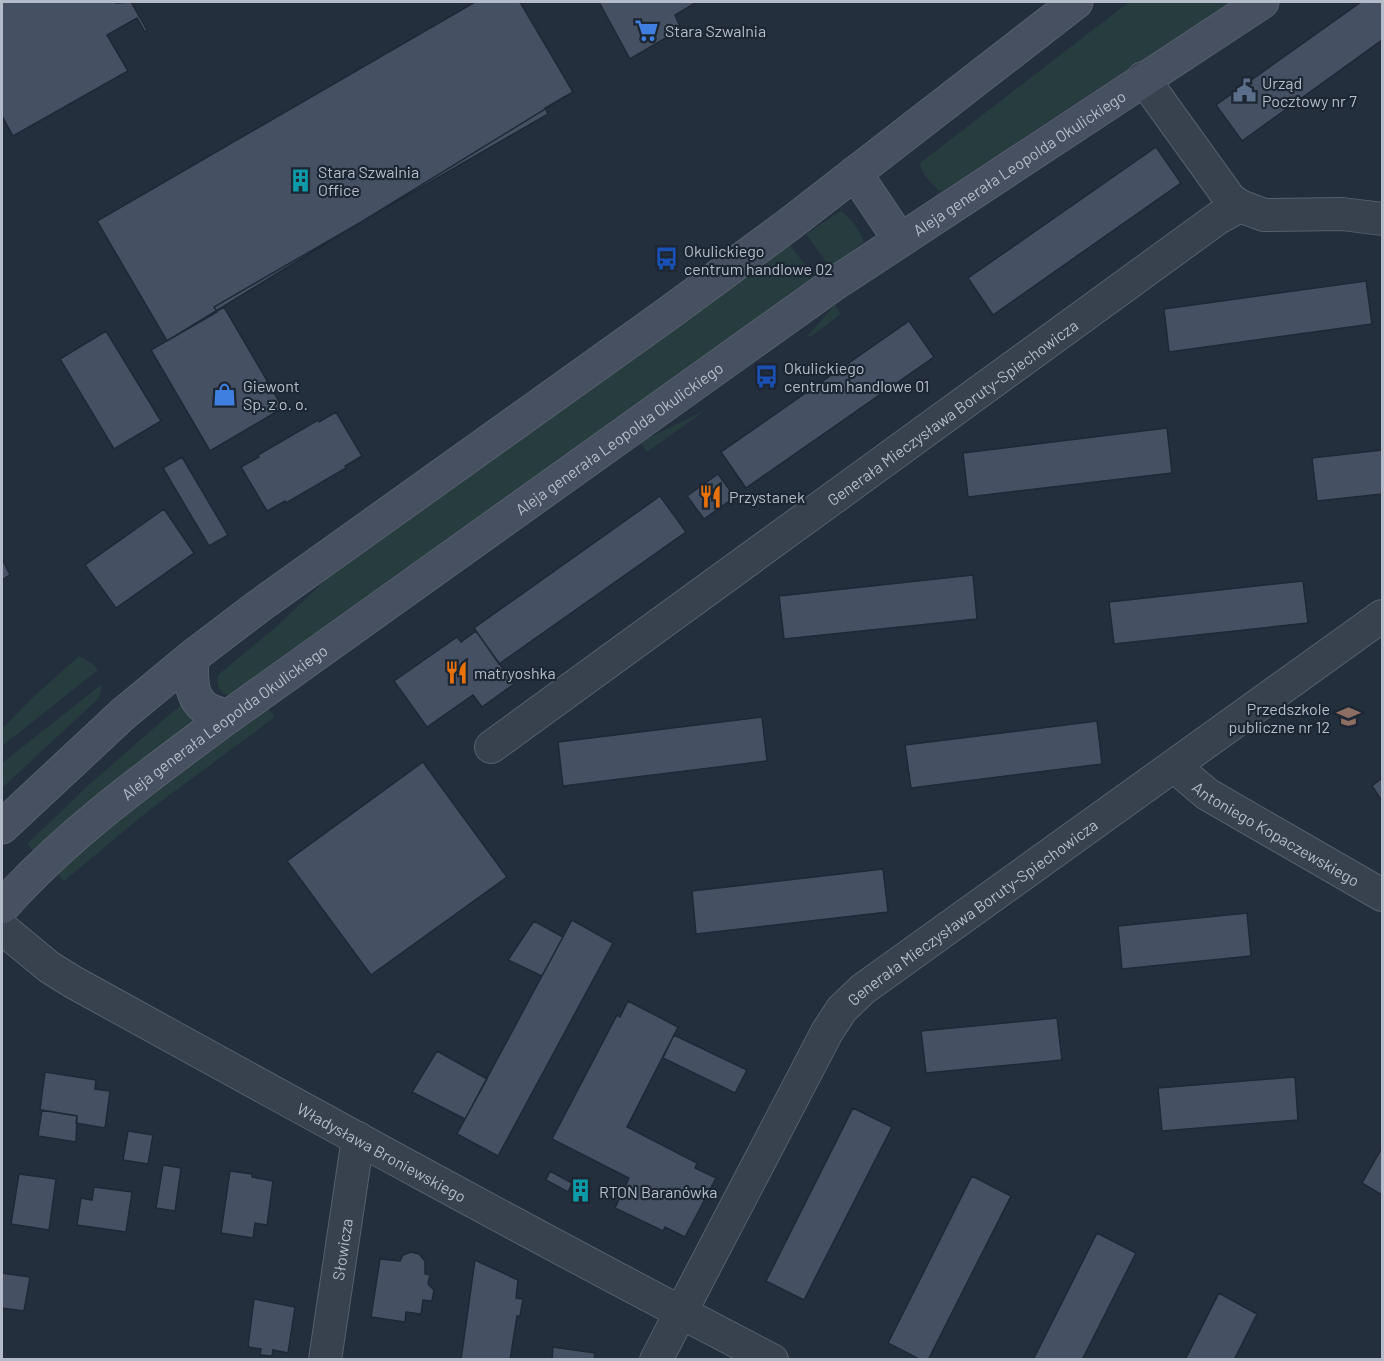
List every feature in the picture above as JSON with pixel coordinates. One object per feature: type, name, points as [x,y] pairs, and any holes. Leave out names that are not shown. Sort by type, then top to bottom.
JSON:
[{"type":"main road","points":[[2,827],[123,714],[192,657],[259,606],[666,315],[855,173],[1076,2]]},
{"type":"main road","name":"Aleja generała Leopolda Okulickiego","points":[[2,908],[32,874],[79,832],[229,716],[794,313],[1143,78],[1262,2]]},
{"type":"main road","points":[[855,173],[900,240]]},
{"type":"main road","points":[[192,657],[191,678],[194,693],[200,704],[214,714],[229,716]]},
{"type":"street","points":[[1143,78],[1230,199],[1240,206],[1264,215],[1342,214],[1383,219]]},
{"type":"street","name":"Generała Mieczysława Boruty-Spiechowicza","points":[[491,747],[1218,218],[1240,206]]},
{"type":"street","name":"Generała Mieczysława Boruty-Spiechowicza","points":[[656,1359],[827,1032],[842,1009],[863,989],[1383,616]]},
{"type":"street","name":"Antoniego Kopaczewskiego","points":[[1174,766],[1207,794],[1383,895]]},
{"type":"street","name":"Władysława Broniewskiego","points":[[2,928],[49,967],[73,982],[681,1313],[772,1359]]},
{"type":"street","name":"Słowicza","points":[[325,1359],[358,1138]]},
{"type":"green space","points":[[1129,2],[1230,2],[941,192],[931,183],[920,163]]},
{"type":"green space","points":[[841,211],[855,225],[864,242],[830,267],[806,234]]},
{"type":"green space","points":[[790,245],[815,278],[232,695],[224,694],[220,690],[218,675],[277,626],[333,573]]},
{"type":"green space","points":[[835,305],[841,314],[810,337],[808,335]]},
{"type":"green space","points":[[704,411],[647,452],[640,442]]},
{"type":"green space","points":[[79,656],[93,664],[98,670],[2,746],[2,729],[31,699]]},
{"type":"green space","points":[[102,684],[99,698],[2,788],[2,763]]},
{"type":"green space","points":[[184,702],[197,720],[34,851],[27,844],[93,781]]},
{"type":"green space","points":[[267,707],[275,717],[148,811],[64,881],[57,873],[132,807]]},
{"type":"building","points":[[2,2],[131,2],[147,30],[145,32],[137,18],[107,35],[128,71],[13,136],[2,116]]},
{"type":"building","name":"Stara Szwalnia Office","points":[[475,2],[520,2],[573,92],[545,108],[548,114],[214,307],[217,312],[167,341],[97,221]]},
{"type":"building","name":"Stara Szwalnia Office","points":[[475,2],[520,2],[573,92],[167,341],[97,221]]},
{"type":"building","name":"Stara Szwalnia","points":[[599,2],[697,2],[675,15],[681,29],[630,59]]},
{"type":"building","points":[[1361,2],[1382,2],[1382,40],[1242,141],[1216,105]]},
{"type":"building","points":[[1156,147],[1181,183],[993,315],[968,278]]},
{"type":"building","points":[[1366,281],[1372,324],[1169,352],[1164,309]]},
{"type":"building","name":"Giewont Sp. z o. o.","points":[[224,307],[283,408],[210,451],[151,350]]},
{"type":"building","points":[[909,321],[934,357],[746,488],[721,452]]},
{"type":"building","points":[[106,331],[161,421],[114,449],[60,359]]},
{"type":"building","points":[[336,412],[362,456],[286,503],[285,501],[267,511],[241,467],[318,420],[319,422]]},
{"type":"building","points":[[1167,428],[1172,473],[968,497],[963,453]]},
{"type":"building","points":[[1382,450],[1382,494],[1317,501],[1312,458]]},
{"type":"building","points":[[182,457],[228,535],[209,546],[163,468]]},
{"type":"building","name":"Przystanek","points":[[718,474],[735,497],[704,519],[687,496]]},
{"type":"building","points":[[660,496],[686,532],[499,664],[474,628]]},
{"type":"building","points":[[164,509],[194,553],[116,608],[85,565]]},
{"type":"building","points":[[2,559],[10,575],[2,580]]},
{"type":"building","points":[[973,575],[977,619],[784,639],[779,596]]},
{"type":"building","points":[[1303,581],[1308,623],[1114,644],[1109,602]]},
{"type":"building","name":"matryoshka","points":[[476,631],[514,684],[482,707],[473,695],[427,727],[394,681],[457,637],[461,642]]},
{"type":"building","points":[[762,717],[767,761],[563,786],[558,742]]},
{"type":"building","points":[[1097,721],[1102,764],[911,788],[905,745]]},
{"type":"building","points":[[423,762],[507,877],[371,975],[287,861]]},
{"type":"building","points":[[1382,778],[1382,801],[1372,786]]},
{"type":"building","points":[[883,869],[888,912],[696,934],[692,891]]},
{"type":"building","points":[[1247,913],[1251,956],[1122,969],[1118,926]]},
{"type":"building","points":[[572,920],[613,943],[498,1156],[457,1134]]},
{"type":"building","points":[[534,921],[563,937],[542,976],[508,960]]},
{"type":"building","points":[[628,1001],[678,1027],[627,1127],[697,1163],[695,1168],[716,1178],[685,1237],[665,1227],[663,1231],[615,1208],[629,1178],[552,1139],[617,1015],[620,1017]]},
{"type":"building","points":[[1057,1018],[1062,1060],[926,1073],[921,1031]]},
{"type":"building","points":[[674,1035],[747,1070],[735,1093],[663,1058]]},
{"type":"building","points":[[437,1051],[487,1079],[465,1119],[412,1092]]},
{"type":"building","points":[[45,1072],[96,1080],[95,1089],[110,1091],[105,1128],[76,1123],[77,1116],[40,1110]]},
{"type":"building","points":[[1295,1077],[1298,1120],[1162,1131],[1158,1088]]},
{"type":"building","points":[[853,1108],[892,1127],[804,1300],[766,1281]]},
{"type":"building","points":[[42,1110],[77,1116],[76,1142],[38,1136]]},
{"type":"building","points":[[128,1131],[153,1135],[148,1164],[123,1160]]},
{"type":"building","points":[[1382,1148],[1382,1195],[1362,1183]]},
{"type":"building","points":[[163,1165],[181,1168],[175,1211],[156,1208]]},
{"type":"building","points":[[230,1171],[252,1174],[252,1177],[273,1181],[267,1225],[255,1223],[253,1238],[221,1233]]},
{"type":"building","points":[[550,1171],[572,1183],[568,1192],[546,1180]]},
{"type":"building","points":[[19,1174],[56,1179],[49,1230],[11,1224]]},
{"type":"building","points":[[972,1176],[1011,1196],[928,1360],[921,1360],[888,1343]]},
{"type":"building","name":"RTON Baranówka","points":[[576,1181],[591,1189],[586,1200],[570,1192]]},
{"type":"building","points":[[94,1187],[132,1192],[126,1232],[77,1225],[81,1198],[92,1200]]},
{"type":"building","points":[[1097,1233],[1136,1253],[1082,1360],[1033,1360]]},
{"type":"building","points":[[411,1252],[419,1254],[425,1261],[425,1274],[430,1275],[428,1284],[434,1290],[432,1301],[423,1300],[421,1314],[406,1312],[405,1322],[371,1317],[380,1259],[400,1261],[403,1255]]},
{"type":"building","points":[[475,1260],[518,1280],[516,1298],[523,1299],[520,1316],[517,1316],[510,1360],[461,1360]]},
{"type":"building","points":[[2,1273],[30,1277],[24,1311],[2,1308]]},
{"type":"building","points":[[1219,1293],[1257,1314],[1234,1360],[1185,1360]]},
{"type":"building","points":[[254,1299],[295,1307],[288,1353],[273,1350],[272,1356],[260,1355],[261,1349],[248,1347]]},
{"type":"building","points":[[553,1347],[595,1353],[594,1360],[552,1360]]},
{"type":"place","name":"Stara Szwalnia","points":[[647,30]]},
{"type":"place","name":"Urząd Pocztowy nr 7","points":[[1244,91]]},
{"type":"place","name":"Stara Szwalnia Office","points":[[300,180]]},
{"type":"place","name":"Okulickiego centrum handlowe 02","points":[[666,259]]},
{"type":"place","name":"Okulickiego centrum handlowe 01","points":[[766,376]]},
{"type":"place","name":"Giewont Sp. z o. o.","points":[[225,394]]},
{"type":"place","name":"Przystanek","points":[[711,496]]},
{"type":"place","name":"matryoshka","points":[[456,672]]},
{"type":"place","name":"Przedszkole publiczne nr 12","points":[[1348,717]]},
{"type":"place","name":"RTON Baranówka","points":[[581,1191]]}]
